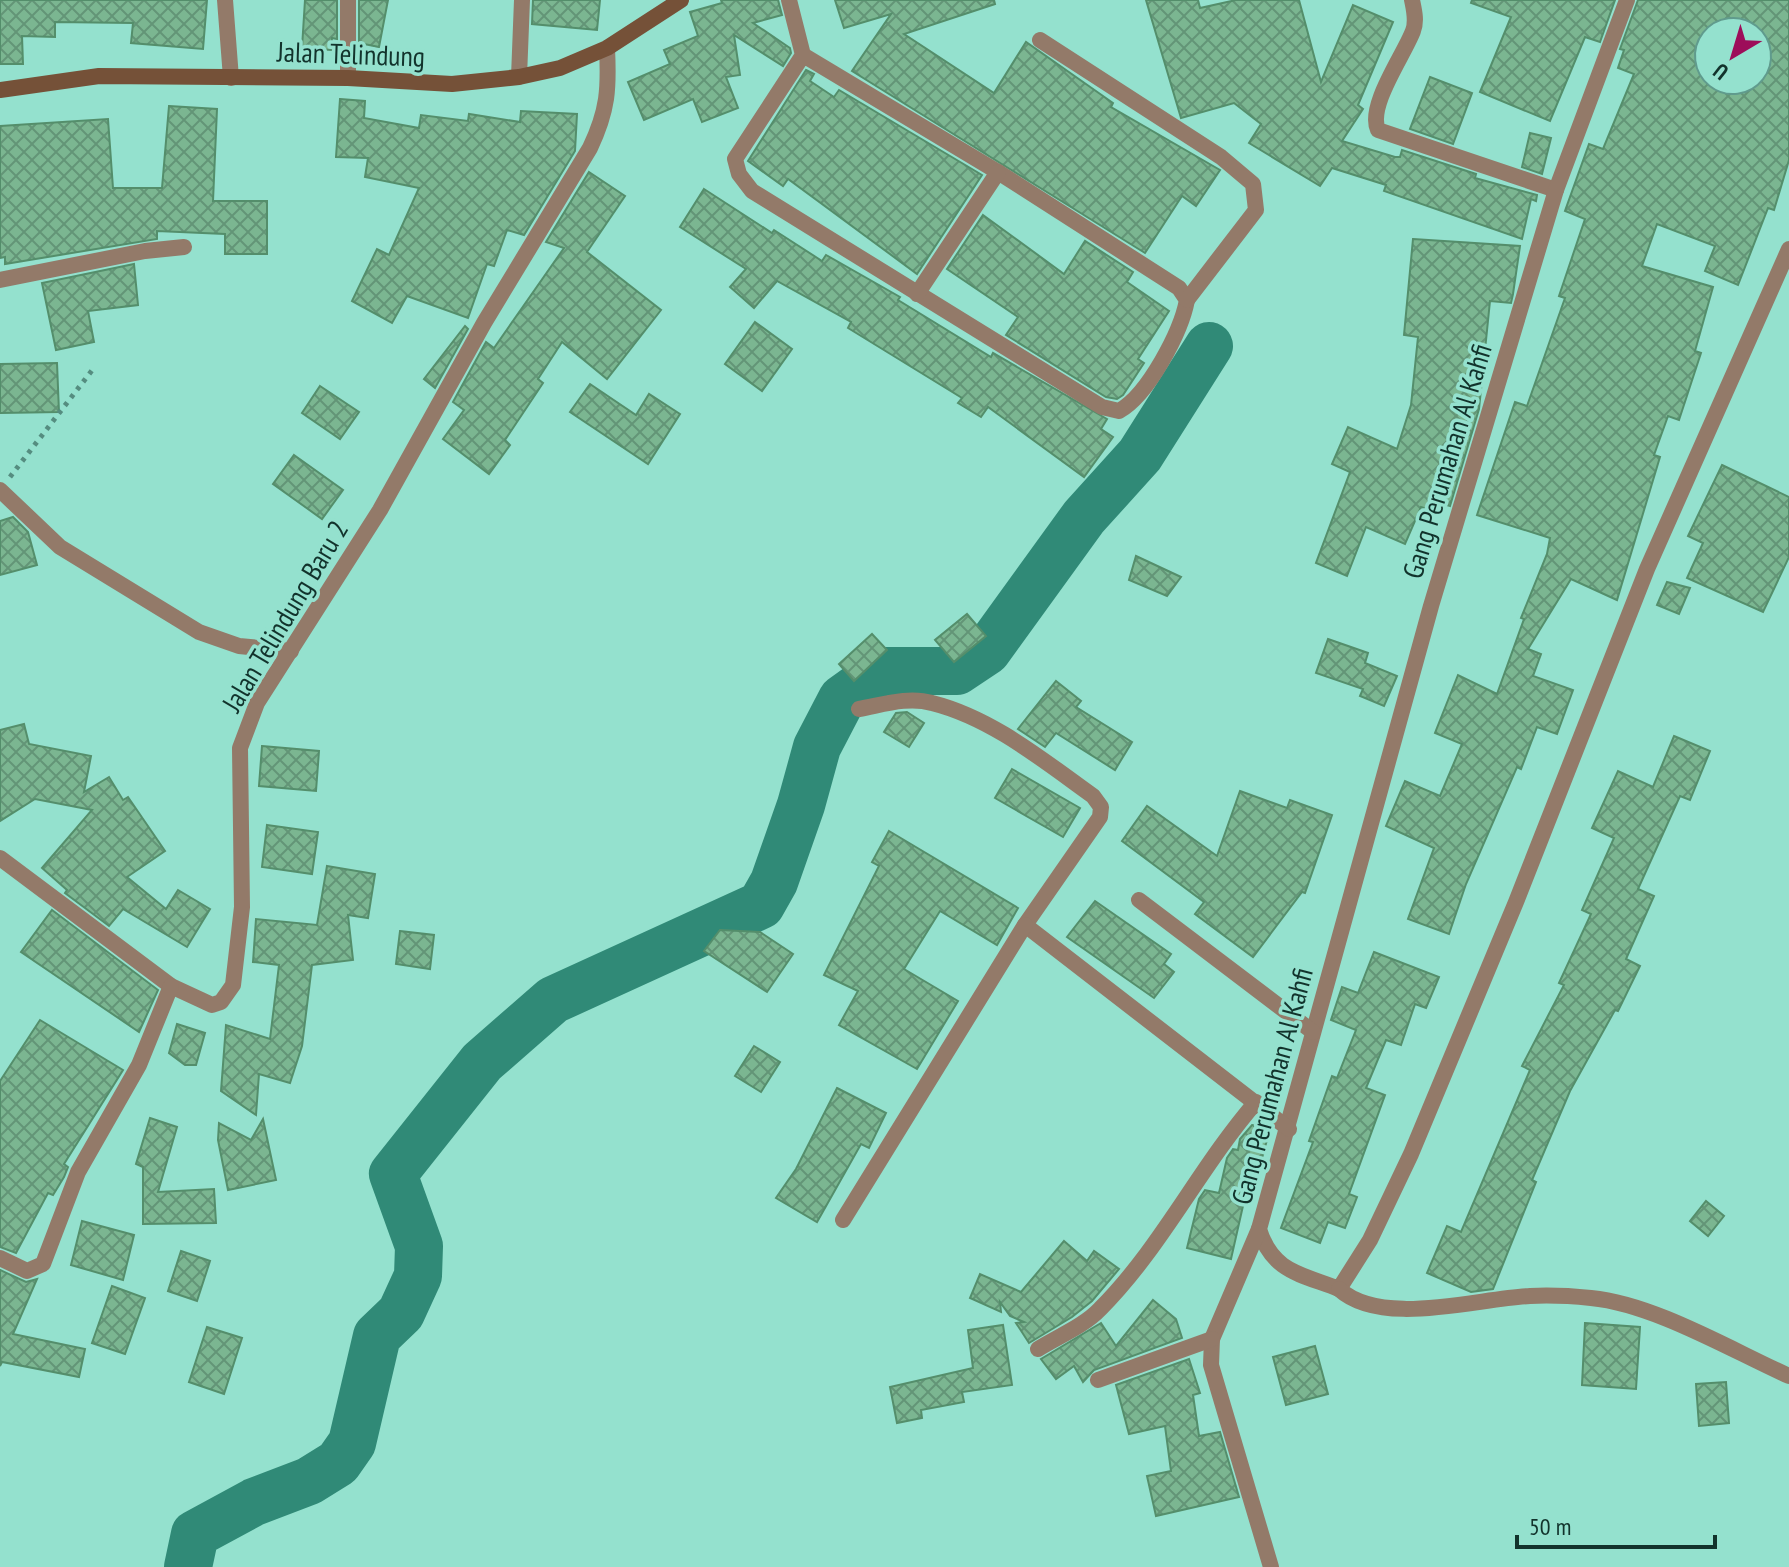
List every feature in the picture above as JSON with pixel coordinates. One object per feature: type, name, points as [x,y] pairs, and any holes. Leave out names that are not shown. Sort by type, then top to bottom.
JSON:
[{"type":"main road","name":"Jalan Telindung","points":[[0,90],[99,76],[348,78],[452,84],[519,77],[560,68],[607,48],[681,0]]},
{"type":"street","points":[[225,0],[231,78]]},
{"type":"street","points":[[348,0],[348,78]]},
{"type":"street","points":[[519,77],[522,0]]},
{"type":"street","points":[[789,0],[803,55],[998,172],[1179,288],[1187,300]]},
{"type":"street","points":[[1412,0],[1414,30],[1392,69],[1377,114],[1378,130],[1556,190]]},
{"type":"street","name":"Gang Perumahan Al Kahfi","points":[[1627,0],[1556,190],[1431,606],[1259,1229],[1266,1252],[1287,1269],[1339,1289],[1347,1296],[1391,1308],[1448,1308],[1528,1296],[1594,1298],[1666,1319],[1789,1376]]},
{"type":"street","points":[[803,55],[735,159],[739,174],[752,191],[1102,407],[1119,411],[1134,403],[1183,323],[1187,300],[1256,210],[1257,196],[1253,184],[1221,157],[1040,40]]},
{"type":"street","name":"Jalan Telindung Baru 2","points":[[0,859],[171,986],[212,1005],[221,1002],[233,985],[242,907],[240,748],[257,703],[380,510],[484,323],[590,148],[605,117],[609,94],[607,48]]},
{"type":"street","points":[[917,294],[998,172]]},
{"type":"street","points":[[0,280],[145,251],[184,247]]},
{"type":"street","points":[[1339,1289],[1370,1240],[1411,1154],[1516,902],[1647,569],[1789,249]]},
{"type":"street","points":[[0,490],[60,547],[199,632],[239,646],[291,651]]},
{"type":"street","points":[[843,1220],[1025,925],[1100,817],[1101,807],[1093,796],[993,729],[932,703],[905,700],[859,709]]},
{"type":"street","points":[[1139,900],[1313,1032]]},
{"type":"street","points":[[1025,925],[1289,1129]]},
{"type":"street","points":[[0,1258],[27,1271],[43,1264],[78,1172],[139,1065],[171,986]]},
{"type":"street","points":[[1038,1349],[1098,1312],[1157,1240],[1223,1140],[1256,1102]]},
{"type":"street","points":[[1259,1229],[1212,1339],[1211,1365],[1271,1567]]},
{"type":"street","points":[[1098,1380],[1212,1339]]},
{"type":"path","points":[[0,490],[93,369]]},
{"type":"building","points":[[0,0],[207,0],[203,49],[131,43],[133,23],[55,22],[55,37],[22,36],[23,64],[0,64]]},
{"type":"building","points":[[305,0],[337,0],[337,39],[332,38],[331,50],[302,48]]},
{"type":"building","points":[[359,0],[388,0],[379,47],[359,43]]},
{"type":"building","points":[[533,0],[600,0],[597,30],[532,24]]},
{"type":"building","points":[[721,0],[778,0],[782,15],[753,23],[790,48],[791,53],[783,66],[734,35],[740,75],[726,77],[738,108],[702,122],[693,99],[644,120],[628,82],[670,64],[664,50],[698,36],[690,12],[722,3]]},
{"type":"building","points":[[835,0],[994,0],[995,4],[904,34],[994,93],[1026,42],[1113,103],[1111,107],[1220,170],[1196,206],[1182,196],[1145,253],[852,71],[891,14],[844,28]]},
{"type":"building","points":[[1146,0],[1198,0],[1200,8],[1236,0],[1299,0],[1321,82],[1353,5],[1393,22],[1358,105],[1363,109],[1342,141],[1395,157],[1400,157],[1402,150],[1476,174],[1475,178],[1537,195],[1536,201],[1531,199],[1522,239],[1384,191],[1386,185],[1332,168],[1320,186],[1249,143],[1261,124],[1234,103],[1181,118]]},
{"type":"building","points":[[1472,0],[1615,0],[1600,42],[1585,37],[1550,121],[1480,92],[1511,17],[1471,3]]},
{"type":"building","points":[[1638,0],[1789,0],[1789,160],[1774,210],[1768,208],[1738,285],[1705,271],[1715,246],[1657,224],[1642,266],[1713,287],[1695,351],[1701,353],[1679,420],[1668,416],[1654,455],[1660,457],[1617,600],[1571,579],[1528,649],[1541,654],[1533,676],[1573,690],[1557,734],[1537,727],[1521,769],[1517,767],[1466,884],[1449,934],[1408,919],[1434,848],[1386,826],[1405,781],[1440,796],[1462,744],[1435,733],[1458,675],[1497,694],[1524,619],[1521,618],[1547,554],[1550,538],[1477,515],[1515,402],[1527,406],[1565,298],[1559,296],[1585,219],[1565,211],[1589,144],[1603,149],[1634,74],[1618,68],[1624,50],[1620,49]]},
{"type":"building","points":[[806,70],[814,74],[810,81],[834,97],[839,90],[982,175],[917,274],[788,179],[783,186],[748,161]]},
{"type":"building","points":[[1430,77],[1472,93],[1453,144],[1410,129]]},
{"type":"building","points":[[340,99],[365,101],[364,118],[419,128],[421,115],[468,121],[469,114],[520,122],[521,111],[577,114],[575,151],[524,235],[507,230],[494,266],[487,264],[468,318],[407,296],[392,323],[352,301],[377,249],[389,255],[419,188],[365,177],[368,158],[336,157]]},
{"type":"building","points":[[169,106],[217,109],[213,201],[267,201],[267,254],[225,254],[225,234],[157,231],[157,239],[5,264],[5,257],[0,258],[0,126],[108,119],[113,188],[162,188]]},
{"type":"building","points":[[1530,133],[1551,138],[1542,174],[1522,167]]},
{"type":"building","points":[[589,172],[625,196],[587,252],[661,310],[607,379],[562,342],[538,379],[543,383],[505,440],[510,445],[489,474],[443,439],[464,410],[453,402],[486,342],[494,348],[564,248],[546,242]]},
{"type":"building","points":[[704,189],[772,233],[774,230],[822,261],[826,255],[900,297],[898,300],[991,357],[993,353],[1107,419],[1101,429],[1113,437],[1084,477],[988,407],[981,417],[958,403],[962,398],[848,328],[851,322],[777,281],[754,308],[730,287],[746,269],[680,227]]},
{"type":"building","points":[[983,215],[1064,274],[1085,241],[1133,272],[1127,282],[1169,311],[1138,359],[1144,363],[1123,395],[1117,399],[1106,397],[1006,335],[1018,317],[947,269]]},
{"type":"building","points":[[1413,239],[1520,246],[1513,294],[1511,303],[1490,301],[1479,409],[1450,506],[1440,503],[1436,512],[1421,507],[1405,544],[1366,527],[1347,576],[1316,563],[1350,472],[1332,464],[1348,427],[1397,449],[1411,405],[1418,337],[1404,335]]},
{"type":"building","points":[[134,264],[138,305],[88,311],[94,342],[56,350],[42,283]]},
{"type":"building","points":[[755,322],[792,349],[762,391],[725,364]]},
{"type":"building","points":[[465,326],[468,329],[435,388],[424,379]]},
{"type":"building","points":[[57,363],[59,412],[0,413],[0,364]]},
{"type":"building","points":[[590,384],[636,415],[649,394],[680,414],[648,464],[570,412]]},
{"type":"building","points":[[320,386],[359,412],[340,439],[302,413]]},
{"type":"building","points":[[294,455],[343,490],[322,519],[273,484]]},
{"type":"building","points":[[1722,465],[1789,497],[1789,557],[1763,612],[1687,578],[1703,543],[1688,536]]},
{"type":"building","points":[[13,517],[28,532],[37,565],[0,575],[0,521]]},
{"type":"building","points":[[1136,556],[1181,577],[1167,596],[1129,580]]},
{"type":"building","points":[[1667,582],[1690,588],[1679,614],[1657,605]]},
{"type":"building","points":[[967,614],[986,636],[954,662],[935,640]]},
{"type":"building","points":[[872,634],[887,650],[854,681],[839,664]]},
{"type":"building","points":[[1328,639],[1368,653],[1365,663],[1397,676],[1384,706],[1360,696],[1363,689],[1316,673]]},
{"type":"building","points":[[1056,681],[1081,701],[1076,707],[1132,742],[1115,770],[1056,733],[1045,747],[1018,729]]},
{"type":"building","points":[[907,712],[924,723],[909,747],[884,732],[896,713]]},
{"type":"building","points":[[24,724],[29,744],[91,756],[84,792],[109,777],[123,800],[128,797],[165,851],[127,877],[166,909],[178,890],[210,909],[187,947],[123,909],[109,926],[65,893],[67,890],[42,868],[92,810],[35,799],[0,821],[0,730]]},
{"type":"building","points":[[1674,736],[1710,751],[1690,800],[1680,796],[1638,889],[1654,896],[1626,959],[1640,966],[1618,1011],[1615,1010],[1570,1091],[1532,1180],[1536,1182],[1493,1289],[1471,1292],[1427,1273],[1447,1226],[1461,1232],[1530,1070],[1522,1066],[1564,985],[1559,983],[1591,914],[1582,910],[1614,838],[1592,828],[1618,771],[1653,787]]},
{"type":"building","points":[[262,746],[319,751],[316,791],[259,786]]},
{"type":"building","points":[[1012,769],[1080,808],[1063,837],[995,798]]},
{"type":"building","points":[[1240,791],[1287,808],[1290,800],[1332,815],[1305,893],[1302,892],[1253,957],[1195,914],[1204,902],[1122,841],[1147,806],[1217,856]]},
{"type":"building","points":[[267,825],[318,832],[312,874],[262,867]]},
{"type":"building","points":[[889,831],[1018,908],[997,945],[940,911],[904,969],[958,1001],[917,1069],[839,1025],[858,991],[824,975],[879,866],[872,862]]},
{"type":"building","points":[[327,866],[375,874],[368,918],[348,915],[353,960],[312,965],[302,1046],[290,1083],[259,1074],[256,1115],[221,1091],[226,1025],[270,1039],[279,965],[253,962],[256,919],[317,925]]},
{"type":"building","points":[[1095,901],[1171,954],[1164,964],[1174,972],[1154,998],[1067,937]]},
{"type":"building","points":[[52,910],[158,990],[139,1032],[21,952]]},
{"type":"building","points":[[720,930],[760,932],[793,954],[767,992],[704,951]]},
{"type":"building","points":[[400,931],[434,935],[430,969],[396,964]]},
{"type":"building","points":[[1374,952],[1439,977],[1426,1008],[1415,1004],[1401,1045],[1386,1040],[1366,1088],[1385,1095],[1349,1194],[1357,1197],[1345,1228],[1328,1222],[1320,1243],[1281,1228],[1313,1142],[1309,1141],[1332,1076],[1337,1078],[1356,1030],[1331,1020],[1342,987],[1358,993]]},
{"type":"building","points":[[40,1020],[123,1070],[64,1164],[68,1167],[64,1177],[53,1195],[48,1193],[16,1253],[0,1247],[0,1081]]},
{"type":"building","points":[[177,1024],[205,1033],[196,1065],[185,1065],[169,1053]]},
{"type":"building","points":[[754,1046],[780,1062],[761,1092],[735,1076]]},
{"type":"building","points":[[837,1088],[886,1113],[869,1148],[861,1144],[817,1222],[776,1198],[796,1169]]},
{"type":"building","points":[[150,1118],[177,1127],[158,1192],[214,1189],[216,1223],[143,1224],[143,1167],[136,1164]]},
{"type":"building","points":[[263,1119],[276,1180],[228,1190],[218,1140],[219,1123],[251,1140]]},
{"type":"building","points":[[1252,1125],[1270,1129],[1251,1198],[1245,1197],[1231,1259],[1187,1248],[1199,1199],[1205,1190],[1219,1193],[1227,1158],[1233,1149],[1238,1150],[1240,1139]]},
{"type":"building","points":[[1706,1201],[1724,1216],[1708,1236],[1690,1221]]},
{"type":"building","points":[[82,1221],[134,1235],[123,1280],[71,1265]]},
{"type":"building","points":[[1064,1241],[1087,1261],[1094,1251],[1119,1269],[1092,1301],[1072,1317],[1029,1343],[1016,1323],[1024,1322],[1010,1316],[1000,1302],[1001,1312],[970,1298],[980,1274],[1021,1292]]},
{"type":"building","points":[[181,1251],[210,1261],[197,1301],[168,1291]]},
{"type":"building","points":[[0,1270],[26,1282],[37,1279],[13,1334],[85,1349],[79,1377],[2,1362],[0,1366]]},
{"type":"building","points":[[112,1286],[145,1298],[125,1354],[92,1343]]},
{"type":"building","points":[[1153,1300],[1176,1319],[1182,1338],[1094,1370],[1083,1382],[1074,1366],[1056,1379],[1041,1359],[1101,1323],[1116,1346]]},
{"type":"building","points":[[1585,1323],[1640,1327],[1636,1389],[1582,1385]]},
{"type":"building","points":[[1003,1325],[1012,1385],[962,1392],[964,1402],[921,1410],[922,1418],[897,1423],[890,1387],[973,1368],[968,1330]]},
{"type":"building","points":[[207,1327],[242,1338],[224,1394],[189,1382]]},
{"type":"building","points":[[1315,1346],[1328,1394],[1286,1405],[1273,1357]]},
{"type":"building","points":[[1189,1359],[1200,1393],[1193,1395],[1199,1436],[1220,1432],[1239,1497],[1156,1516],[1147,1476],[1171,1471],[1165,1426],[1129,1434],[1116,1385]]},
{"type":"building","points":[[1726,1382],[1729,1423],[1699,1426],[1696,1384]]},
{"type":"waterway","points":[[188,1567],[195,1534],[254,1502],[309,1481],[338,1463],[352,1443],[377,1336],[401,1313],[418,1276],[419,1246],[393,1174],[482,1062],[553,1000],[761,905],[774,882],[817,747],[842,699],[881,671],[957,671],[987,651],[1084,517],[1140,455],[1209,346]]}]
